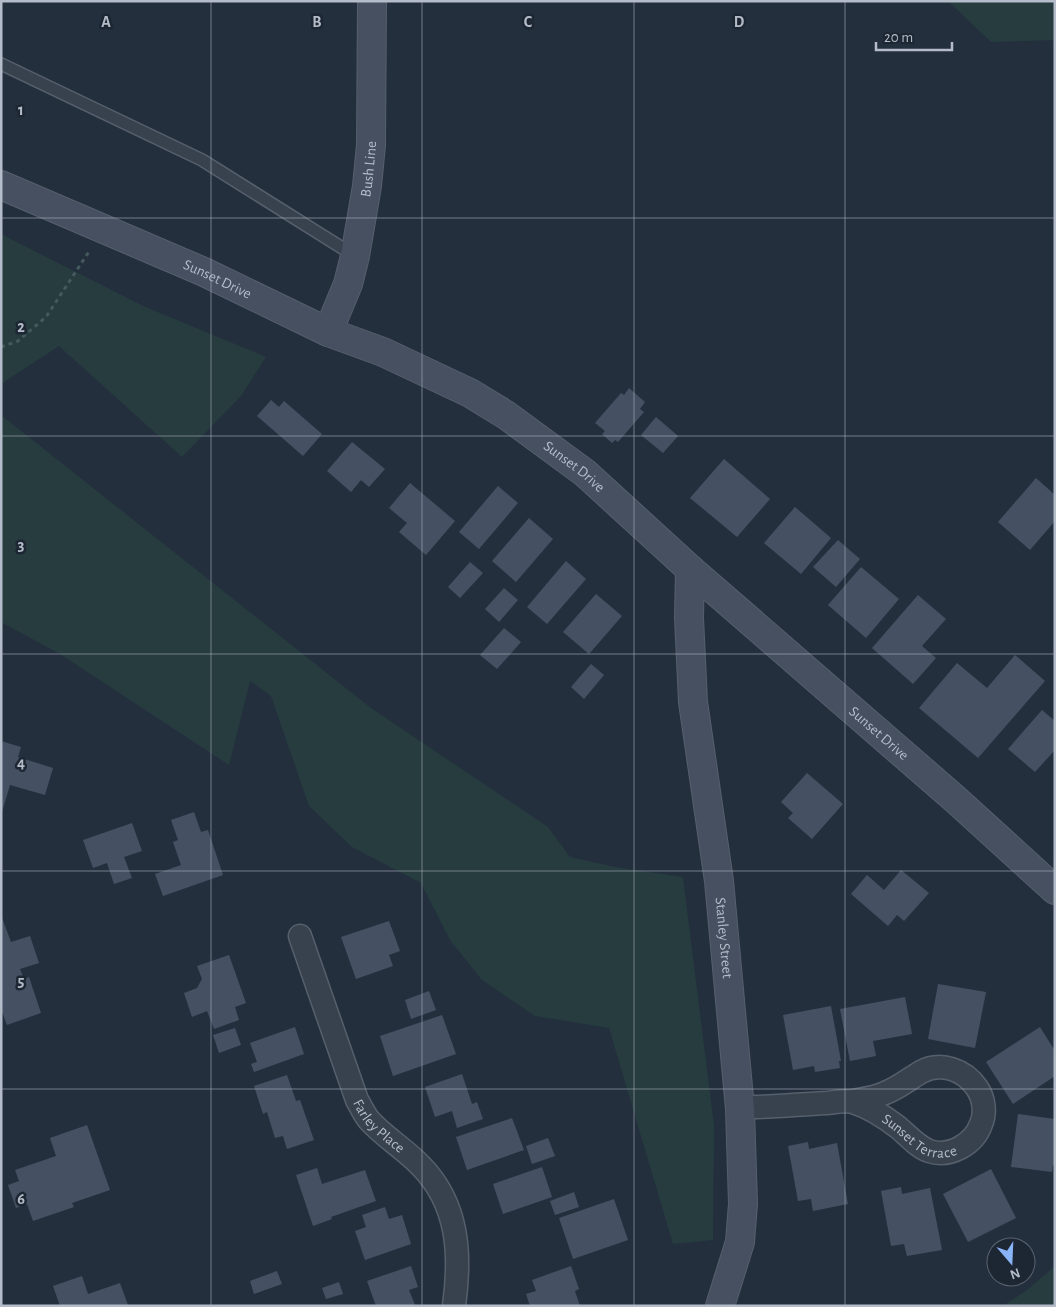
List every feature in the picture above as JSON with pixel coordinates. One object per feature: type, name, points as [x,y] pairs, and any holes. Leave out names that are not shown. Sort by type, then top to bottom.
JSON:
[{"type":"main road","name":"Bush Line","points":[[328,332],[348,284],[367,186],[371,145],[372,1]]},
{"type":"main road","name":"Sunset Drive","points":[[1,185],[204,272],[328,332],[383,352],[470,393],[506,415],[585,473],[690,569],[955,799],[1055,890]]},
{"type":"main road","name":"Stanley Street","points":[[690,569],[689,618],[693,702],[719,881],[740,1109],[743,1204],[740,1242],[720,1306]]},
{"type":"street","name":"Farley Place","points":[[300,936],[357,1100],[369,1120],[421,1166],[435,1184],[446,1205],[454,1227],[458,1252],[458,1281],[454,1306]]},
{"type":"street","name":"Sunset Terrace","points":[[740,1109],[852,1102],[883,1094],[904,1084],[921,1072],[943,1067],[959,1072],[973,1082],[979,1090],[984,1112],[982,1123],[970,1142],[950,1152],[939,1153],[928,1151],[879,1114],[852,1102]]},
{"type":"lane","points":[[1,64],[202,160],[354,256]]},
{"type":"path","points":[[1,347],[18,341],[46,317],[104,229]]},
{"type":"green space","points":[[948,1],[1055,1],[1055,40],[991,42]]},
{"type":"green space","points":[[1,234],[143,306],[266,357],[241,396],[182,457],[59,346],[1,384]]},
{"type":"green space","points":[[1,415],[371,708],[548,827],[570,857],[615,867],[683,877],[714,1125],[713,1240],[673,1244],[609,1028],[535,1016],[482,980],[450,940],[421,883],[352,847],[309,806],[271,696],[250,681],[229,765],[60,654],[1,622]]},
{"type":"green space","points":[[1055,1266],[1055,1306],[1003,1306],[1030,1287],[1036,1287],[1036,1282]]},
{"type":"building","points":[[629,388],[645,402],[640,409],[644,412],[618,442],[615,440],[612,443],[602,434],[605,431],[595,423],[621,393],[624,395]]},
{"type":"building","points":[[271,400],[279,407],[284,401],[322,434],[303,456],[257,416]]},
{"type":"building","points":[[656,417],[678,436],[663,453],[641,435]]},
{"type":"building","points":[[352,442],[385,469],[369,487],[361,480],[351,492],[327,471]]},
{"type":"building","points":[[724,459],[770,499],[737,537],[690,498]]},
{"type":"building","points":[[1036,478],[1055,495],[1055,521],[1030,550],[998,522]]},
{"type":"building","points":[[410,483],[455,521],[426,555],[399,532],[407,523],[389,508]]},
{"type":"building","points":[[498,486],[518,503],[479,549],[459,532]]},
{"type":"building","points":[[795,507],[831,538],[801,574],[764,543]]},
{"type":"building","points":[[529,518],[553,539],[516,582],[492,561]]},
{"type":"building","points":[[838,540],[860,559],[836,587],[813,567]]},
{"type":"building","points":[[566,561],[586,579],[547,624],[527,607]]},
{"type":"building","points":[[470,562],[483,573],[460,598],[448,587]]},
{"type":"building","points":[[861,567],[899,599],[866,638],[828,605]]},
{"type":"building","points":[[504,588],[518,600],[499,622],[485,609]]},
{"type":"building","points":[[596,594],[622,616],[589,654],[563,632]]},
{"type":"building","points":[[918,595],[946,619],[922,646],[936,658],[913,684],[872,648]]},
{"type":"building","points":[[504,628],[521,642],[497,669],[480,655]]},
{"type":"building","points":[[1015,655],[1045,681],[978,758],[919,708],[957,663],[987,688]]},
{"type":"building","points":[[591,664],[604,675],[584,699],[571,687]]},
{"type":"building","points":[[1042,710],[1055,721],[1055,750],[1035,772],[1008,749]]},
{"type":"building","points":[[1,741],[21,747],[18,757],[53,768],[45,795],[10,785],[2,812]]},
{"type":"building","points":[[807,773],[843,804],[812,839],[788,818],[793,813],[781,802]]},
{"type":"building","points":[[194,812],[201,832],[208,830],[223,875],[163,896],[155,874],[181,865],[173,842],[178,840],[171,820]]},
{"type":"building","points":[[132,823],[142,851],[124,857],[132,878],[114,884],[107,863],[93,868],[83,840]]},
{"type":"building","points":[[901,870],[929,893],[904,921],[897,915],[888,926],[851,894],[867,875],[884,890]]},
{"type":"building","points":[[1,915],[11,942],[30,936],[39,963],[20,969],[24,979],[29,977],[41,1013],[7,1025],[1,1009]]},
{"type":"building","points":[[389,921],[400,951],[389,955],[393,966],[356,979],[341,937]]},
{"type":"building","points":[[229,955],[246,1003],[235,1007],[239,1020],[214,1029],[207,1011],[192,1017],[184,993],[197,988],[202,979],[197,966]]},
{"type":"building","points":[[938,984],[986,992],[975,1048],[928,1039]]},
{"type":"building","points":[[429,991],[436,1010],[411,1019],[405,1000]]},
{"type":"building","points":[[905,997],[912,1034],[873,1041],[876,1056],[850,1061],[840,1009]]},
{"type":"building","points":[[831,1006],[841,1061],[839,1061],[840,1068],[815,1072],[814,1066],[793,1070],[783,1015]]},
{"type":"building","points":[[442,1015],[456,1054],[393,1076],[380,1036]]},
{"type":"building","points":[[295,1027],[304,1054],[254,1072],[251,1064],[257,1062],[250,1043]]},
{"type":"building","points":[[1040,1027],[1055,1051],[1055,1076],[1013,1104],[986,1062]]},
{"type":"building","points":[[235,1028],[241,1045],[219,1053],[213,1035]]},
{"type":"building","points":[[462,1074],[472,1104],[477,1102],[483,1119],[457,1128],[452,1111],[435,1117],[425,1087]]},
{"type":"building","points":[[287,1075],[296,1101],[300,1100],[314,1140],[287,1149],[283,1136],[275,1138],[267,1112],[263,1114],[254,1086]]},
{"type":"building","points":[[1018,1114],[1055,1119],[1055,1165],[1053,1165],[1052,1172],[1011,1167]]},
{"type":"building","points":[[512,1118],[524,1150],[467,1170],[456,1137]]},
{"type":"building","points":[[87,1125],[110,1190],[72,1203],[74,1207],[33,1221],[27,1204],[16,1208],[8,1185],[19,1181],[15,1170],[56,1156],[50,1138]]},
{"type":"building","points":[[548,1138],[555,1156],[532,1164],[526,1146]]},
{"type":"building","points":[[808,1142],[809,1149],[837,1143],[848,1204],[813,1211],[811,1199],[798,1201],[788,1146]]},
{"type":"building","points":[[542,1167],[552,1197],[503,1214],[493,1184]]},
{"type":"building","points":[[317,1168],[322,1184],[365,1170],[376,1201],[331,1217],[332,1219],[313,1226],[296,1175]]},
{"type":"building","points":[[991,1169],[1016,1218],[968,1242],[943,1194]]},
{"type":"building","points":[[901,1187],[902,1194],[930,1188],[942,1250],[907,1256],[904,1244],[891,1246],[881,1191]]},
{"type":"building","points":[[574,1192],[579,1207],[555,1215],[550,1201]]},
{"type":"building","points":[[614,1199],[628,1240],[573,1259],[559,1218]]},
{"type":"building","points":[[385,1207],[389,1219],[402,1215],[411,1244],[365,1260],[355,1231],[366,1227],[362,1215]]},
{"type":"building","points":[[411,1266],[418,1287],[409,1290],[415,1305],[376,1306],[367,1281]]},
{"type":"building","points":[[571,1266],[579,1289],[575,1291],[580,1306],[530,1306],[526,1294],[536,1291],[532,1280]]},
{"type":"building","points":[[277,1271],[282,1284],[254,1294],[250,1281]]},
{"type":"building","points":[[82,1276],[88,1294],[120,1283],[128,1305],[60,1306],[53,1286]]},
{"type":"building","points":[[339,1282],[343,1294],[326,1299],[322,1288]]}]
